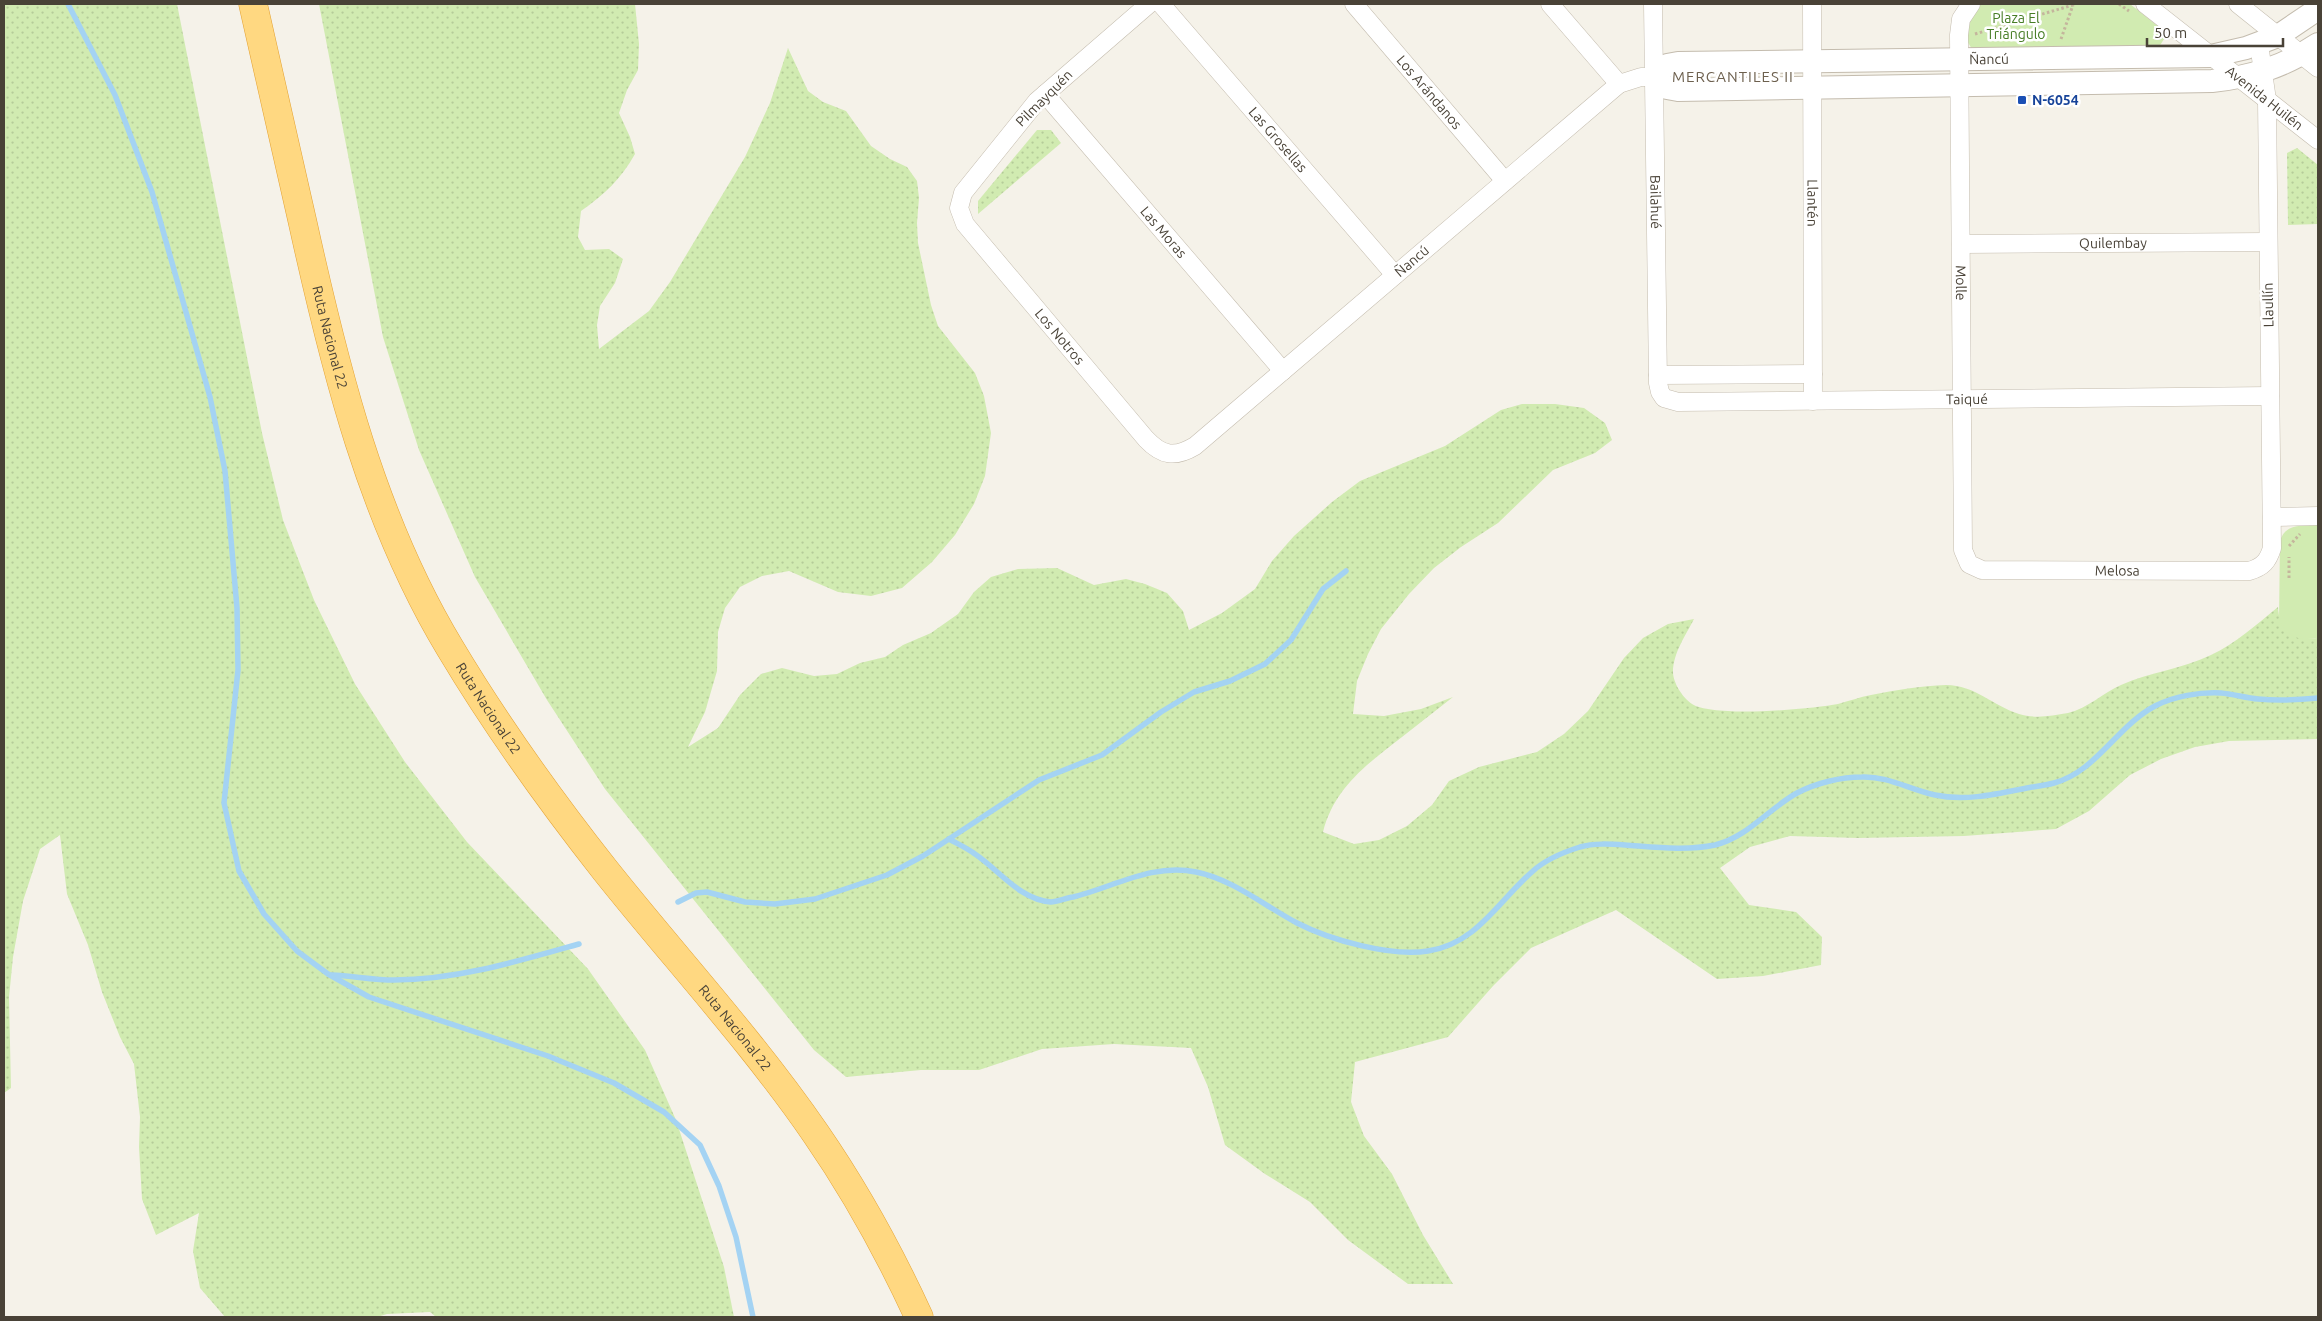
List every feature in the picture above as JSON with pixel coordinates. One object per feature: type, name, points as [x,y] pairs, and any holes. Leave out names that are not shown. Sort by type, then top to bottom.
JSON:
[{"type":"highway","name":"Ruta Nacional 22","points":[[254,4],[308,249],[338,372],[378,496],[423,600],[478,693],[574,830],[766,1065],[816,1133],[889,1254],[919,1317]]},
{"type":"street","name":"Pilmayquén","points":[[958,208],[963,193],[1020,120],[1045,94],[1149,4]]},
{"type":"street","name":"Las Grosellas","points":[[1161,4],[1395,275]]},
{"type":"street","name":"Los Arándanos","points":[[1354,4],[1505,181]]},
{"type":"street","points":[[1550,4],[1619,84]]},
{"type":"street","name":"Bailahué","points":[[1653,4],[1658,375],[1659,388],[1664,398]]},
{"type":"street","name":"Llantén","points":[[1812,4],[1814,401]]},
{"type":"street","name":"Molle","points":[[1969,564],[1963,550],[1959,27],[1972,4]]},
{"type":"street","name":"Avenida Huilén","points":[[2145,4],[2318,140]]},
{"type":"street","points":[[2238,4],[2268,40],[2313,55]]},
{"type":"street","name":"Ñancú","points":[[1654,77],[1662,68],[1673,63],[2211,56],[2268,40],[2318,9]]},
{"type":"street","name":"Llaullín","points":[[2265,564],[2272,548],[2268,100],[2264,72],[2268,40]]},
{"type":"street","name":"Ñancú","points":[[1172,454],[1181,453],[1196,446],[1619,84],[1642,77],[1654,77],[1672,90],[2212,81],[2239,78],[2264,72],[2313,55]]},
{"type":"street","name":"Las Moras","points":[[1045,94],[1283,371]]},
{"type":"street","name":"Los Notros","points":[[958,208],[965,224],[1146,439],[1158,450],[1172,454]]},
{"type":"street","name":"Quilembay","points":[[1961,244],[2268,242]]},
{"type":"street","points":[[1658,375],[1813,374]]},
{"type":"street","name":"Taiqué","points":[[1664,398],[1678,402],[2270,396]]},
{"type":"street","points":[[2272,516],[2318,516]]},
{"type":"street","name":"Melosa","points":[[1969,564],[1982,570],[2248,571],[2265,564]]},
{"type":"path","points":[[1975,34],[2073,4]]},
{"type":"path","points":[[2060,40],[2073,4]]},
{"type":"path","points":[[2289,578],[2289,546],[2300,534],[2309,534]]},
{"type":"green space","points":[[4,4],[177,4],[262,433],[283,520],[314,600],[355,684],[405,762],[467,842],[588,969],[645,1050],[676,1120],[724,1267],[734,1317],[436,1317],[430,1312],[387,1314],[377,1317],[225,1317],[200,1288],[193,1251],[199,1213],[156,1235],[142,1199],[139,1147],[140,1117],[134,1064],[120,1037],[102,992],[88,945],[67,894],[60,835],[40,849],[23,901],[13,957],[9,997],[11,1088],[4,1093]]},
{"type":"green space","points":[[319,4],[635,4],[639,44],[638,70],[627,90],[619,113],[630,137],[635,154],[611,186],[581,211],[578,237],[585,250],[609,249],[623,259],[615,283],[600,306],[597,325],[599,349],[649,311],[670,282],[745,157],[770,103],[788,48],[808,91],[823,102],[846,111],[871,146],[890,159],[907,167],[917,181],[919,198],[918,243],[931,305],[938,326],[975,373],[984,396],[991,433],[985,476],[974,504],[955,535],[932,562],[902,588],[871,596],[838,592],[789,571],[762,576],[740,587],[725,608],[718,632],[717,671],[705,712],[688,747],[718,728],[740,695],[761,674],[782,668],[814,676],[837,674],[860,663],[885,657],[903,645],[931,633],[958,614],[974,592],[991,577],[1018,569],[1057,568],[1094,585],[1126,579],[1145,584],[1167,593],[1183,611],[1189,630],[1222,613],[1255,589],[1272,561],[1294,536],[1332,502],[1360,481],[1445,446],[1501,410],[1522,404],[1555,404],[1584,408],[1605,423],[1612,440],[1595,453],[1553,470],[1498,523],[1461,547],[1434,568],[1409,594],[1381,629],[1357,681],[1353,714],[1384,716],[1421,709],[1453,697],[1376,757],[1354,778],[1335,802],[1323,832],[1354,844],[1379,840],[1407,826],[1432,805],[1449,781],[1479,767],[1537,752],[1564,734],[1588,711],[1624,658],[1643,638],[1668,624],[1694,619],[1675,658],[1673,676],[1685,698],[1692,704],[1703,708],[1720,711],[1763,711],[1807,708],[1838,704],[1899,690],[1946,685],[1966,688],[2019,714],[2037,717],[2075,711],[2121,685],[2189,664],[2211,655],[2254,627],[2278,607],[2282,623],[2290,633],[2303,638],[2318,638],[2318,739],[2229,741],[2195,747],[2161,759],[2130,775],[2089,811],[2056,829],[1964,836],[1858,838],[1790,836],[1750,847],[1720,868],[1749,905],[1796,912],[1822,937],[1821,965],[1763,976],[1717,979],[1616,910],[1531,948],[1493,986],[1448,1037],[1355,1062],[1351,1102],[1364,1136],[1392,1174],[1423,1235],[1453,1284],[1408,1284],[1348,1240],[1310,1202],[1265,1174],[1225,1145],[1208,1087],[1191,1048],[1114,1044],[1042,1049],[979,1070],[921,1070],[846,1077],[814,1050],[605,789],[547,700],[475,577],[419,450],[383,337]]},
{"type":"green space","name":"Plaza El Triángulo","points":[[1980,4],[2130,4],[2159,27],[2163,32],[2164,39],[2159,47],[1972,49],[1967,41],[1969,17]]},
{"type":"green space","points":[[1037,130],[1051,130],[1061,143],[978,214],[978,201]]},
{"type":"green space","points":[[2297,148],[2318,165],[2318,224],[2288,225],[2287,153]]},
{"type":"green space","points":[[2318,525],[2318,638],[2306,639],[2295,637],[2286,631],[2279,620],[2280,541],[2282,535],[2290,528]]},
{"type":"waterway","points":[[68,4],[115,95],[152,192],[210,397],[225,471],[237,608],[238,670],[224,803],[239,871],[264,914],[297,951],[328,974],[369,997],[548,1056],[614,1083],[664,1112],[700,1145],[719,1186],[736,1237],[753,1317]]},
{"type":"waterway","points":[[678,902],[696,893],[707,892],[745,902],[775,904],[815,899],[887,875],[923,856],[1039,780],[1102,755],[1161,712],[1194,692],[1230,681],[1265,664],[1291,640],[1323,589],[1346,571]]},
{"type":"waterway","points":[[949,839],[975,854],[1020,890],[1040,900],[1059,901],[1149,873],[1180,870],[1196,872],[1235,887],[1297,923],[1343,941],[1397,952],[1428,951],[1445,947],[1460,940],[1486,919],[1538,867],[1555,856],[1580,847],[1608,844],[1681,848],[1715,845],[1738,836],[1804,789],[1846,778],[1872,777],[1926,793],[1959,798],[1984,796],[2054,783],[2082,769],[2141,715],[2155,706],[2170,700],[2187,695],[2213,693],[2266,700],[2318,698]]},
{"type":"waterway","points":[[332,975],[394,980],[441,977],[534,957],[579,944]]},
{"type":"place","name":"N-6054","points":[[2022,100]]},
{"type":"district","name":"MERCANTILES II","points":[[1733,77]]}]
